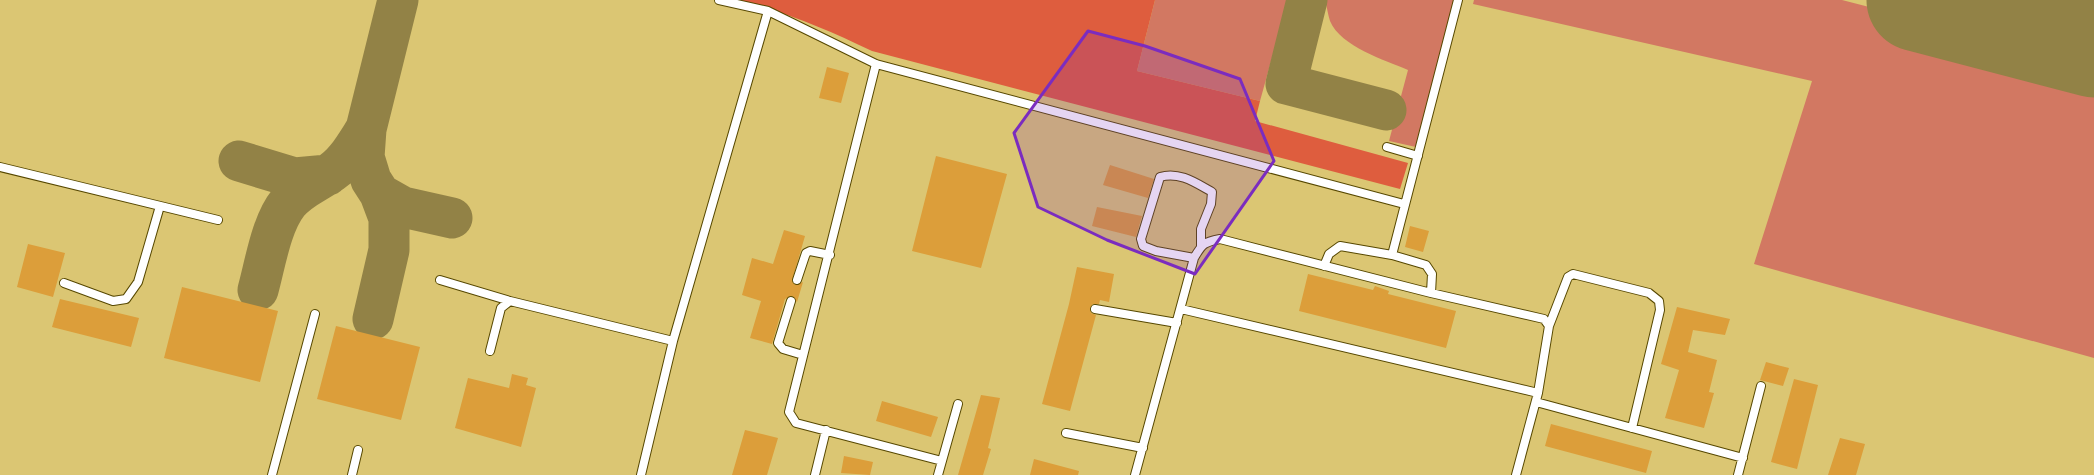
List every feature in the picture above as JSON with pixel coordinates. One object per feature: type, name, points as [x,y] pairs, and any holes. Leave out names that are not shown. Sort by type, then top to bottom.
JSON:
[{"type":"lane","points":[[719,0],[768,11],[876,64],[1404,204]]},
{"type":"lane","points":[[1392,255],[1458,0]]},
{"type":"lane","points":[[641,475],[674,341],[768,11]]},
{"type":"lane","points":[[876,64],[830,255],[789,412],[796,423],[942,461]]},
{"type":"lane","points":[[1387,147],[1418,156]]},
{"type":"lane","points":[[0,167],[218,220]]},
{"type":"lane","points":[[1135,475],[1194,258],[1200,246],[1201,229],[1211,204],[1212,192],[1187,178],[1160,177],[1141,239],[1144,246],[1156,251],[1194,258]]},
{"type":"lane","points":[[64,283],[113,301],[126,299],[138,282],[160,206]]},
{"type":"lane","points":[[1200,246],[1208,241],[1220,239],[1431,293],[1544,319],[1549,326]]},
{"type":"lane","points":[[1324,266],[1329,254],[1340,246],[1392,255],[1426,265],[1432,274],[1431,293]]},
{"type":"lane","points":[[797,280],[806,253],[810,250],[830,255]]},
{"type":"lane","points":[[1516,475],[1538,393],[1549,326],[1568,278],[1573,274],[1649,293],[1659,301],[1660,310],[1632,428]]},
{"type":"lane","points":[[440,280],[510,301],[674,341]]},
{"type":"lane","points":[[490,351],[501,308],[510,301]]},
{"type":"lane","points":[[791,301],[778,343],[783,349],[803,355]]},
{"type":"lane","points":[[1095,308],[1177,323]]},
{"type":"lane","points":[[1181,309],[1538,393]]},
{"type":"lane","points":[[272,475],[314,314]]},
{"type":"lane","points":[[1738,475],[1761,386]]},
{"type":"lane","points":[[1536,402],[1743,458]]},
{"type":"lane","points":[[938,475],[958,404]]},
{"type":"lane","points":[[815,475],[826,430]]},
{"type":"lane","points":[[1066,433],[1143,448]]},
{"type":"lane","points":[[352,475],[358,450]]},
{"type":"highlighted area","points":[[1088,31],[1145,46],[1240,79],[1274,161],[1195,274],[1107,240],[1038,207],[1014,133]]},
{"type":"shaded area","points":[[739,0],[1155,0],[1137,71],[1260,101],[1255,121],[1408,163],[1400,189],[872,51],[807,22],[774,10]]},
{"type":"shaded area","points":[[1155,0],[1288,0],[1260,101],[1137,71]]},
{"type":"shaded area","points":[[1325,0],[1455,0],[1416,147],[1389,141],[1408,70],[1364,52],[1344,38],[1330,21]]},
{"type":"shaded area","points":[[1474,0],[1842,0],[2094,65],[2094,358],[1754,264],[1812,81],[1473,4]]},
{"type":"shaded area","points":[[2000,0],[2094,0],[2094,24]]},
{"type":"building","points":[[827,67],[849,73],[841,103],[819,98]]},
{"type":"building","points":[[936,156],[1007,174],[981,268],[912,251]]},
{"type":"building","points":[[1110,165],[1154,179],[1148,198],[1103,185]]},
{"type":"building","points":[[1097,207],[1142,216],[1136,237],[1092,226]]},
{"type":"building","points":[[1410,226],[1429,231],[1423,252],[1405,247]]},
{"type":"building","points":[[784,230],[805,236],[792,281],[796,285],[803,282],[797,302],[792,296],[785,299],[772,344],[750,338],[761,301],[742,295],[752,258],[773,264]]},
{"type":"building","points":[[28,244],[65,253],[53,297],[17,287]]},
{"type":"building","points":[[1077,267],[1114,274],[1109,302],[1100,300],[1099,304],[1093,304],[1090,308],[1091,313],[1096,315],[1070,411],[1042,404],[1069,304]]},
{"type":"building","points":[[1308,274],[1373,290],[1375,286],[1389,291],[1388,294],[1456,311],[1446,348],[1299,311]]},
{"type":"building","points":[[182,287],[278,311],[260,382],[164,358]]},
{"type":"building","points":[[60,299],[139,318],[131,347],[52,327]]},
{"type":"building","points":[[1677,307],[1730,319],[1725,335],[1693,330],[1688,352],[1717,360],[1709,392],[1714,393],[1704,428],[1665,418],[1679,370],[1661,364]]},
{"type":"building","points":[[336,326],[420,347],[401,420],[317,399]]},
{"type":"building","points":[[1766,362],[1789,368],[1783,386],[1760,380]]},
{"type":"building","points":[[512,374],[528,378],[526,385],[536,388],[521,447],[455,428],[468,378],[509,388]]},
{"type":"building","points":[[1794,379],[1818,385],[1797,469],[1771,462]]},
{"type":"building","points":[[981,395],[1000,398],[988,448],[991,449],[983,475],[958,475]]},
{"type":"building","points":[[882,401],[938,417],[931,437],[876,421]]},
{"type":"building","points":[[1551,424],[1652,451],[1646,473],[1545,446]]},
{"type":"building","points":[[745,430],[778,438],[767,475],[732,475]]},
{"type":"building","points":[[1840,438],[1865,444],[1856,475],[1828,475]]},
{"type":"building","points":[[844,456],[873,462],[870,475],[841,473]]},
{"type":"building","points":[[1034,459],[1079,471],[1078,475],[1030,475]]},
{"type":"taxiway","points":[[373,319],[389,250],[389,218],[380,194],[371,180],[364,157],[366,129],[398,0]]},
{"type":"taxiway","points":[[1307,0],[1286,84],[1386,110]]},
{"type":"taxiway","points":[[258,290],[273,233],[277,222],[288,203],[297,194],[339,166],[349,155],[366,129]]},
{"type":"taxiway","points":[[239,161],[295,178],[328,175]]},
{"type":"taxiway","points":[[380,194],[403,207],[452,218]]},
{"type":"runway","points":[[1918,0],[2094,46]]}]
